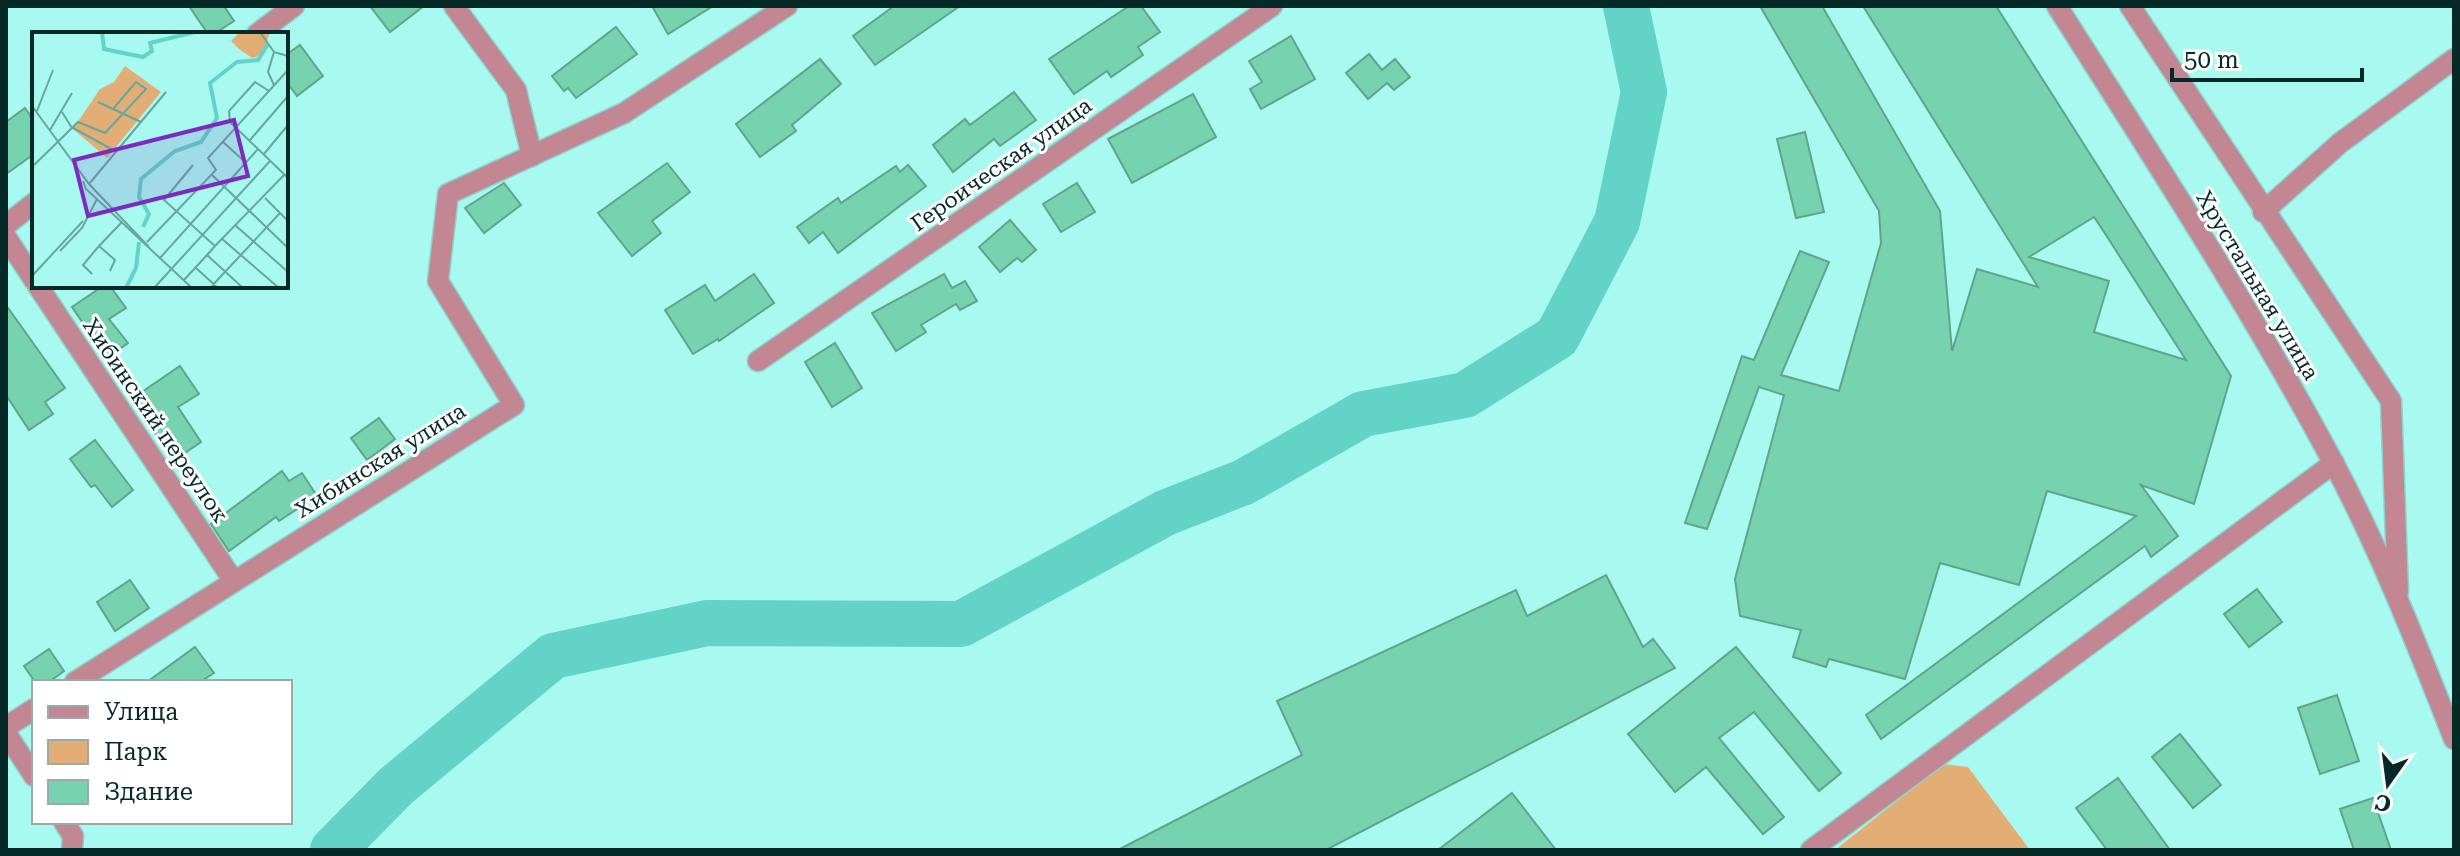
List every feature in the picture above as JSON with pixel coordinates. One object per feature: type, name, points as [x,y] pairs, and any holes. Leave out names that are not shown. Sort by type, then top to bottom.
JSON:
[{"type":"street","points":[[260,32],[294,6]]},
{"type":"street","points":[[454,6],[516,90],[532,156],[624,113],[787,6]]},
{"type":"street","name":"Героическая улица","points":[[758,361],[1272,6]]},
{"type":"street","name":"Хрустальная улица","points":[[2057,6],[2209,247],[2334,463],[2398,600],[2454,739]]},
{"type":"street","name":"Хрустальная улица","points":[[2130,6],[2263,212],[2391,401],[2398,600]]},
{"type":"street","points":[[2263,212],[2340,143],[2454,59]]},
{"type":"street","name":"Хибинская улица","points":[[78,680],[514,405],[438,281],[448,194],[532,156]]},
{"type":"street","points":[[6,225],[32,205]]},
{"type":"street","points":[[6,237],[32,277]]},
{"type":"street","name":"Хибинский переулок","points":[[39,288],[233,580]]},
{"type":"street","points":[[1825,846],[2334,463]]},
{"type":"street","points":[[6,727],[32,710]]},
{"type":"street","points":[[6,733],[32,773]]},
{"type":"street","points":[[65,824],[73,836],[72,850]]},
{"type":"green space","points":[[1943,764],[1968,767],[2030,850],[1835,850]]},
{"type":"building","points":[[189,6],[224,6],[234,21],[217,32],[207,32]]},
{"type":"building","points":[[370,6],[424,6],[390,32]]},
{"type":"building","points":[[652,6],[713,6],[668,34]]},
{"type":"building","points":[[894,6],[960,6],[875,65],[853,36]]},
{"type":"building","points":[[1129,6],[1141,6],[1160,32],[1138,47],[1143,55],[1111,77],[1107,71],[1074,94],[1049,59]]},
{"type":"building","points":[[1760,6],[1822,6],[1940,211],[1952,351],[1977,269],[2038,287],[1863,6],[1996,6],[2231,376],[2194,504],[2141,485],[2178,536],[2151,557],[2145,546],[1881,739],[1866,715],[2136,516],[2047,491],[2019,585],[1940,563],[1905,679],[1829,659],[1826,667],[1793,657],[1801,630],[1740,616],[1735,579],[1784,395],[1759,387],[1707,529],[1685,523],[1742,356],[1754,360],[1800,251],[1829,262],[1781,375],[1839,391],[1881,243],[1879,211]],"holes":[[[2094,217],[2186,360],[2094,332],[2109,281],[2029,257]]]},
{"type":"building","points":[[616,27],[637,54],[576,98],[568,88],[564,91],[552,76]]},
{"type":"building","points":[[1291,36],[1315,79],[1261,109],[1250,89],[1262,82],[1249,61]]},
{"type":"building","points":[[300,45],[323,76],[297,96],[288,84],[288,54]]},
{"type":"building","points":[[1369,54],[1382,70],[1395,59],[1410,77],[1394,90],[1387,83],[1368,99],[1346,73]]},
{"type":"building","points":[[820,59],[841,84],[792,125],[796,131],[760,157],[736,124]]},
{"type":"building","points":[[1014,92],[1036,120],[1000,146],[994,139],[953,172],[933,145],[965,119],[970,125]]},
{"type":"building","points":[[1193,94],[1216,137],[1132,183],[1108,139]]},
{"type":"building","points":[[25,108],[32,118],[32,155],[6,174],[6,122]]},
{"type":"building","points":[[1805,132],[1824,212],[1796,218],[1777,139]]},
{"type":"building","points":[[667,163],[690,192],[652,221],[661,233],[632,256],[598,213]]},
{"type":"building","points":[[908,165],[926,186],[838,253],[823,232],[809,243],[797,227],[838,198],[841,203],[896,166],[900,172]]},
{"type":"building","points":[[504,183],[521,205],[484,233],[465,208]]},
{"type":"building","points":[[1077,183],[1095,212],[1061,232],[1043,204]]},
{"type":"building","points":[[1010,220],[1036,250],[1022,262],[1017,258],[1000,272],[979,247]]},
{"type":"building","points":[[754,274],[774,303],[719,341],[693,354],[665,310],[705,285],[715,301]]},
{"type":"building","points":[[944,274],[952,288],[965,281],[977,301],[960,310],[956,304],[921,325],[926,332],[896,351],[872,313]]},
{"type":"building","points":[[100,288],[111,288],[126,308],[109,319],[128,343],[107,358],[72,307]]},
{"type":"building","points":[[6,305],[65,388],[45,402],[53,414],[29,430],[6,395]]},
{"type":"building","points":[[835,343],[862,388],[832,407],[805,362]]},
{"type":"building","points":[[180,366],[199,394],[178,407],[201,442],[173,461],[133,398]]},
{"type":"building","points":[[379,418],[395,439],[367,460],[351,438]]},
{"type":"building","points":[[95,440],[133,490],[112,507],[95,485],[91,487],[70,459]]},
{"type":"building","points":[[282,471],[289,481],[302,473],[317,496],[279,521],[276,517],[229,551],[211,524]]},
{"type":"building","points":[[1606,575],[1643,647],[1653,639],[1675,668],[1326,850],[1118,850],[1302,755],[1277,701],[1516,590],[1527,616]]},
{"type":"building","points":[[130,580],[149,608],[115,631],[97,602]]},
{"type":"building","points":[[2257,589],[2282,622],[2249,647],[2224,614]]},
{"type":"building","points":[[195,647],[214,673],[203,680],[150,680]]},
{"type":"building","points":[[1736,647],[1841,773],[1819,791],[1754,712],[1719,738],[1784,817],[1763,834],[1706,767],[1675,792],[1628,734]]},
{"type":"building","points":[[49,649],[64,671],[52,680],[34,680],[24,666]]},
{"type":"building","points":[[2337,695],[2359,761],[2320,774],[2298,708]]},
{"type":"building","points":[[2180,734],[2221,785],[2193,808],[2152,757]]},
{"type":"building","points":[[2118,778],[2170,850],[2107,850],[2076,808]]},
{"type":"building","points":[[1512,793],[1556,850],[1438,850]]},
{"type":"building","points":[[2373,798],[2391,850],[2354,850],[2340,809]]},
{"type":"waterway","points":[[333,850],[396,786],[553,656],[707,623],[961,624],[1165,513],[1244,482],[1363,414],[1465,395],[1557,337],[1617,222],[1644,92],[1626,6]]}]
